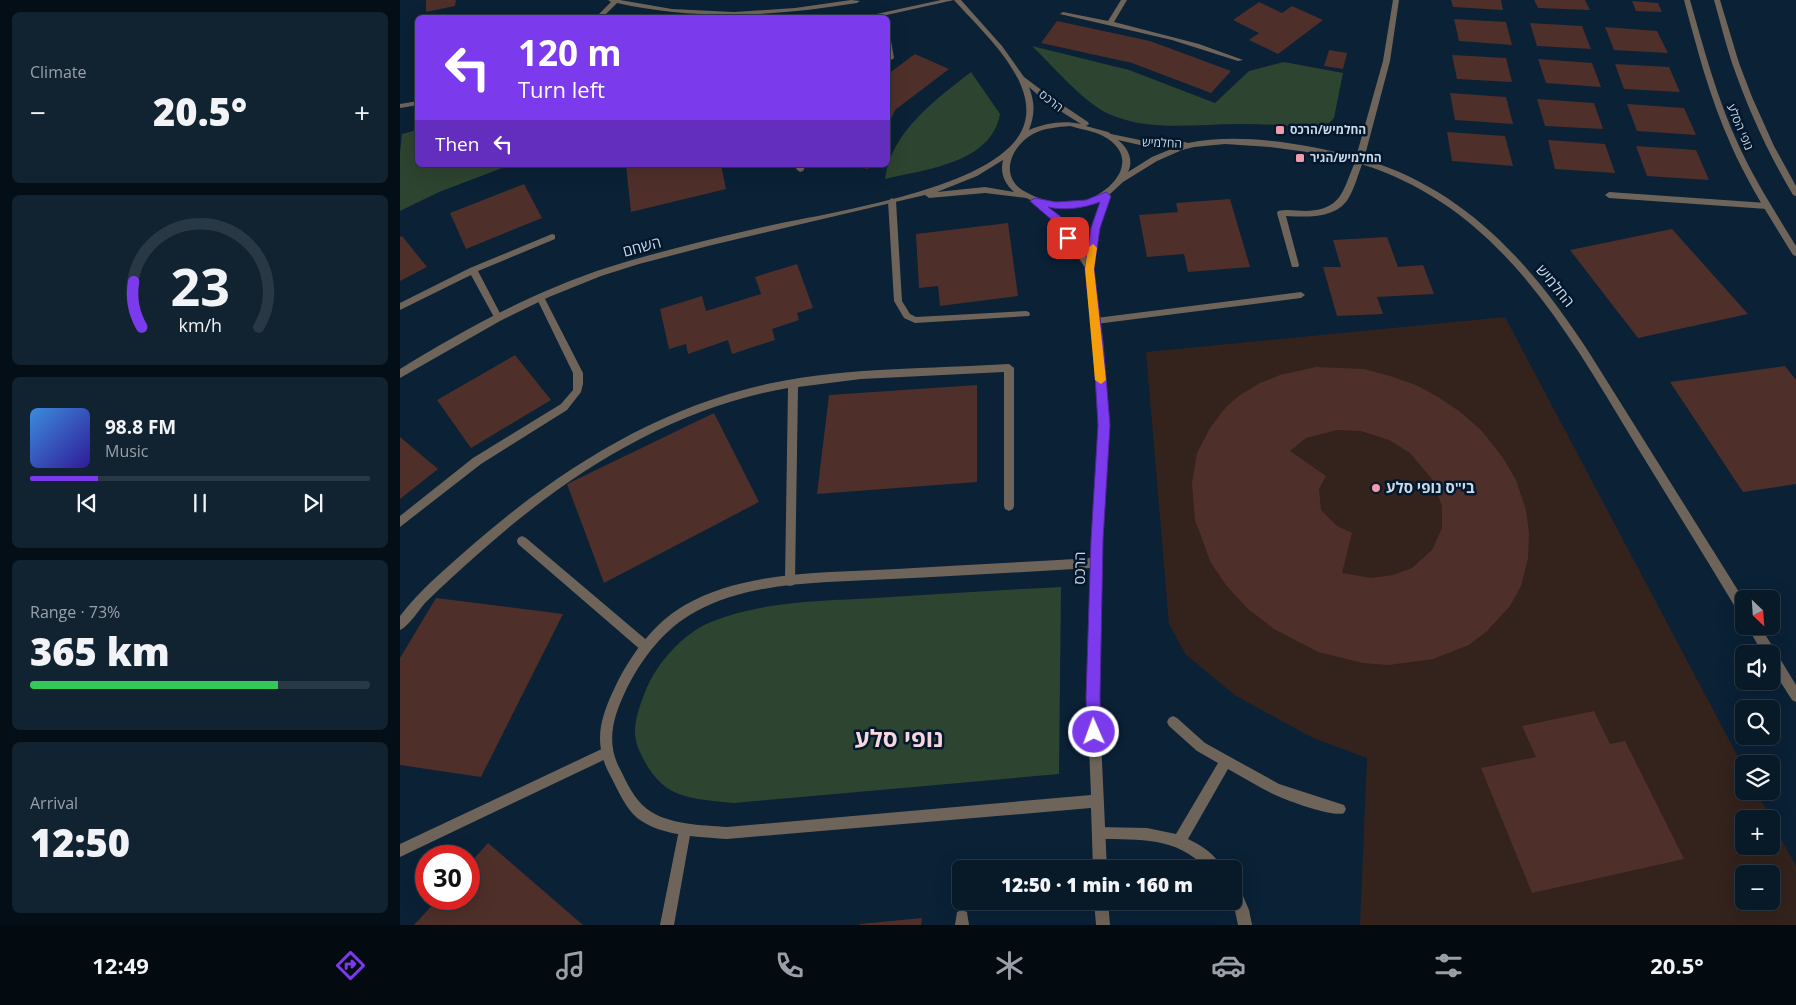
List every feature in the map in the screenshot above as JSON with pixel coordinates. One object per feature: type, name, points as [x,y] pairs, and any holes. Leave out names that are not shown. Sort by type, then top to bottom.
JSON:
[{"type":"street","points":[[884,15],[951,0]]},
{"type":"street","name":"הרכס","points":[[957,0],[991,35],[1027,87],[1031,101],[1030,115],[1022,138]]},
{"type":"street","points":[[1110,23],[1124,0]]},
{"type":"street","points":[[1295,265],[1281,213],[1316,214],[1331,209],[1343,200],[1359,162],[1386,58],[1395,15],[1396,0]]},
{"type":"street","name":"נופי הסלע","points":[[1687,0],[1704,62],[1722,115],[1747,170],[1796,252]]},
{"type":"street","name":"נופי הסלע","points":[[1717,0],[1735,59],[1757,118],[1770,148],[1796,193]]},
{"type":"street","points":[[601,15],[614,1],[679,12],[721,15]]},
{"type":"street","points":[[769,15],[857,1]]},
{"type":"street","points":[[1063,14],[1175,38],[1240,60]]},
{"type":"street","name":"הרכס","points":[[1016,71],[1055,104],[1090,126]]},
{"type":"street","points":[[400,106],[415,104]]},
{"type":"street","points":[[1070,124],[1090,126],[1108,134],[1120,145],[1127,158],[1128,170],[1122,180],[1106,196],[1087,203],[1056,205],[1031,199],[1018,191],[1008,179],[1005,170],[1006,155],[1016,142],[1030,132],[1049,126],[1070,124]]},
{"type":"street","name":"החלמיש","points":[[1108,134],[1126,141],[1219,143]]},
{"type":"street","name":"החלמיש","points":[[1122,180],[1148,162],[1167,152],[1187,146],[1234,142],[1307,149],[1359,162],[1404,177],[1428,189],[1458,210],[1510,256],[1560,315],[1735,596]]},
{"type":"street","name":"השחם","points":[[911,197],[982,172],[1009,152]]},
{"type":"street","name":"השחם","points":[[400,374],[498,317],[540,297],[601,273],[632,264],[708,243],[911,197],[986,190],[1031,199]]},
{"type":"street","points":[[1609,195],[1768,206]]},
{"type":"street","name":"הרכס","points":[[1100,860],[1093,697],[1096,563],[1104,425],[1090,269],[1095,228],[1106,196]]},
{"type":"street","name":"הרכס","points":[[1031,199],[1056,218],[1090,269]]},
{"type":"street","points":[[892,201],[898,301],[907,316],[915,320],[1026,314]]},
{"type":"street","points":[[400,307],[473,270],[552,237]]},
{"type":"street","points":[[473,270],[498,317]]},
{"type":"street","points":[[1096,322],[1301,296]]},
{"type":"street","points":[[400,522],[477,462],[564,406],[580,386],[578,373],[540,297]]},
{"type":"street","points":[[400,625],[417,602],[481,543],[553,486],[628,439],[704,407],[772,388],[857,377],[1010,368],[1009,506]]},
{"type":"street","points":[[790,581],[793,385]]},
{"type":"street","points":[[522,541],[646,647]]},
{"type":"street","points":[[1096,563],[790,581],[738,590],[704,602],[675,619],[646,647],[624,680],[609,717],[606,753],[623,790],[645,816],[685,830],[727,833],[1097,801]]},
{"type":"street","points":[[1780,670],[1796,696]]},
{"type":"street","points":[[1173,722],[1201,747],[1276,789],[1340,810]]},
{"type":"street","points":[[400,851],[606,753]]},
{"type":"street","points":[[1179,842],[1226,761]]},
{"type":"street","points":[[667,925],[685,830]]},
{"type":"street","points":[[1098,833],[1146,834],[1179,842],[1193,848],[1206,860]]},
{"type":"street","points":[[1102,910],[1103,925]]},
{"type":"street","points":[[1242,910],[1245,925]]},
{"type":"shaded area","name":"בי\"ס נופי סלע","points":[[1505,317],[1737,755],[1735,755],[1735,800],[1761,800],[1766,810],[1735,810],[1735,855],[1780,855],[1780,837],[1796,866],[1796,925],[1360,925],[1367,758],[1313,738],[1236,696],[1186,655],[1169,624],[1146,352]]},
{"type":"green space","points":[[1032,46],[1129,70],[1215,103],[1249,71],[1284,62],[1343,73],[1334,118],[1328,124],[1318,128],[1254,124],[1159,125],[1125,120],[1099,109],[1079,93]]},
{"type":"green space","points":[[971,72],[1000,114],[994,131],[984,144],[954,162],[885,179],[888,167],[890,167],[890,160],[905,132],[943,94]]},
{"type":"green space","points":[[415,131],[415,167],[505,167],[439,192],[400,211],[400,152],[402,134]]},
{"type":"green space","points":[[1061,587],[1059,774],[734,803],[688,797],[666,787],[647,766],[636,743],[635,728],[642,699],[663,660],[690,634],[711,622],[730,615],[792,603]]},
{"type":"building","points":[[426,0],[456,0],[455,6],[426,12]]},
{"type":"building","points":[[1451,0],[1501,0],[1503,10],[1453,7]]},
{"type":"building","points":[[1534,0],[1585,0],[1590,10],[1538,8]]},
{"type":"building","points":[[1632,1],[1658,3],[1662,12],[1636,11]]},
{"type":"building","points":[[1259,2],[1282,13],[1292,6],[1323,20],[1278,54],[1249,40],[1259,33],[1233,20]]},
{"type":"building","points":[[1454,19],[1506,22],[1512,45],[1459,41]]},
{"type":"building","points":[[1057,21],[1150,41],[1231,71],[1211,93],[1132,63],[1041,43]]},
{"type":"building","points":[[1530,23],[1582,26],[1591,49],[1537,46]]},
{"type":"building","points":[[1605,27],[1657,31],[1668,53],[1614,50]]},
{"type":"building","points":[[1329,50],[1347,53],[1343,69],[1324,66]]},
{"type":"building","points":[[915,54],[949,69],[895,110],[890,121],[890,73]]},
{"type":"building","points":[[1452,55],[1506,58],[1512,82],[1457,79]]},
{"type":"building","points":[[1538,59],[1592,63],[1601,87],[1546,83]]},
{"type":"building","points":[[1615,64],[1669,67],[1680,92],[1624,89]]},
{"type":"building","points":[[1450,93],[1506,97],[1513,124],[1455,120]]},
{"type":"building","points":[[1537,99],[1594,103],[1603,129],[1545,126]]},
{"type":"building","points":[[1627,104],[1684,108],[1696,135],[1637,131]]},
{"type":"building","points":[[1447,132],[1505,136],[1513,166],[1452,161]]},
{"type":"building","points":[[1548,140],[1605,144],[1615,173],[1555,169]]},
{"type":"building","points":[[1636,146],[1696,150],[1709,180],[1647,176]]},
{"type":"building","points":[[626,167],[721,167],[726,189],[631,212]]},
{"type":"building","points":[[524,184],[542,218],[466,249],[450,213]]},
{"type":"building","points":[[1230,199],[1250,267],[1188,272],[1184,254],[1147,257],[1139,215],[1178,212],[1176,203]]},
{"type":"building","points":[[1008,223],[1018,296],[940,306],[938,286],[919,288],[916,234]]},
{"type":"building","points":[[1672,229],[1748,314],[1638,338],[1570,250]]},
{"type":"building","points":[[402,236],[427,267],[400,281],[400,237]]},
{"type":"building","points":[[1387,237],[1398,267],[1423,265],[1434,294],[1377,297],[1383,314],[1337,316],[1323,267],[1341,267],[1333,240]]},
{"type":"building","points":[[797,264],[813,308],[797,313],[799,320],[772,329],[775,340],[732,354],[728,340],[688,354],[686,344],[669,349],[660,309],[702,296],[706,311],[761,294],[755,277]]},
{"type":"building","points":[[515,355],[551,400],[471,448],[437,400]]},
{"type":"building","points":[[1785,366],[1796,380],[1796,484],[1743,492],[1670,382]]},
{"type":"building","points":[[1316,367],[1364,369],[1416,385],[1459,411],[1482,431],[1503,458],[1516,480],[1526,510],[1529,533],[1528,558],[1521,586],[1510,606],[1487,631],[1469,645],[1433,659],[1389,665],[1363,663],[1318,652],[1274,629],[1247,608],[1226,585],[1211,563],[1195,520],[1192,483],[1197,453],[1210,428],[1226,407],[1240,395],[1260,383],[1280,375]],"holes":[[[1337,430],[1361,431],[1389,440],[1410,453],[1432,479],[1442,506],[1442,528],[1432,550],[1412,568],[1393,575],[1371,578],[1342,573],[1352,533],[1337,526],[1321,510],[1319,489],[1326,476],[1290,451],[1306,438]]]},
{"type":"building","points":[[977,385],[977,482],[817,494],[829,395]]},
{"type":"building","points":[[714,413],[759,502],[604,583],[567,484]]},
{"type":"building","points":[[400,437],[438,469],[400,499]]},
{"type":"building","points":[[436,598],[563,614],[481,777],[400,765],[400,658]]},
{"type":"building","points":[[1594,711],[1610,744],[1625,741],[1684,859],[1532,893],[1481,768],[1536,757],[1522,726]]},
{"type":"building","points":[[488,843],[583,925],[414,925],[428,910],[480,910],[480,852]]},
{"type":"building","points":[[922,918],[921,925],[860,925],[860,924]]},
{"type":"slow traffic","points":[[1093,248],[1090,269],[1101,380]]},
{"type":"place","name":"החלמיש/הרכס","points":[[1280,130]]},
{"type":"place","name":"החלמיש/הגיר","points":[[1300,158]]},
{"type":"place","name":"בי\"ס נופי סלע","points":[[1376,488]]},
{"type":"district","name":"נופי סלע","points":[[899,739]]},
{"type":"route","points":[[1068,238],[1056,218],[1035,201],[1056,205],[1087,203],[1106,196],[1095,228],[1090,269],[1104,425],[1097,540],[1093,697],[1094,732]]}]
